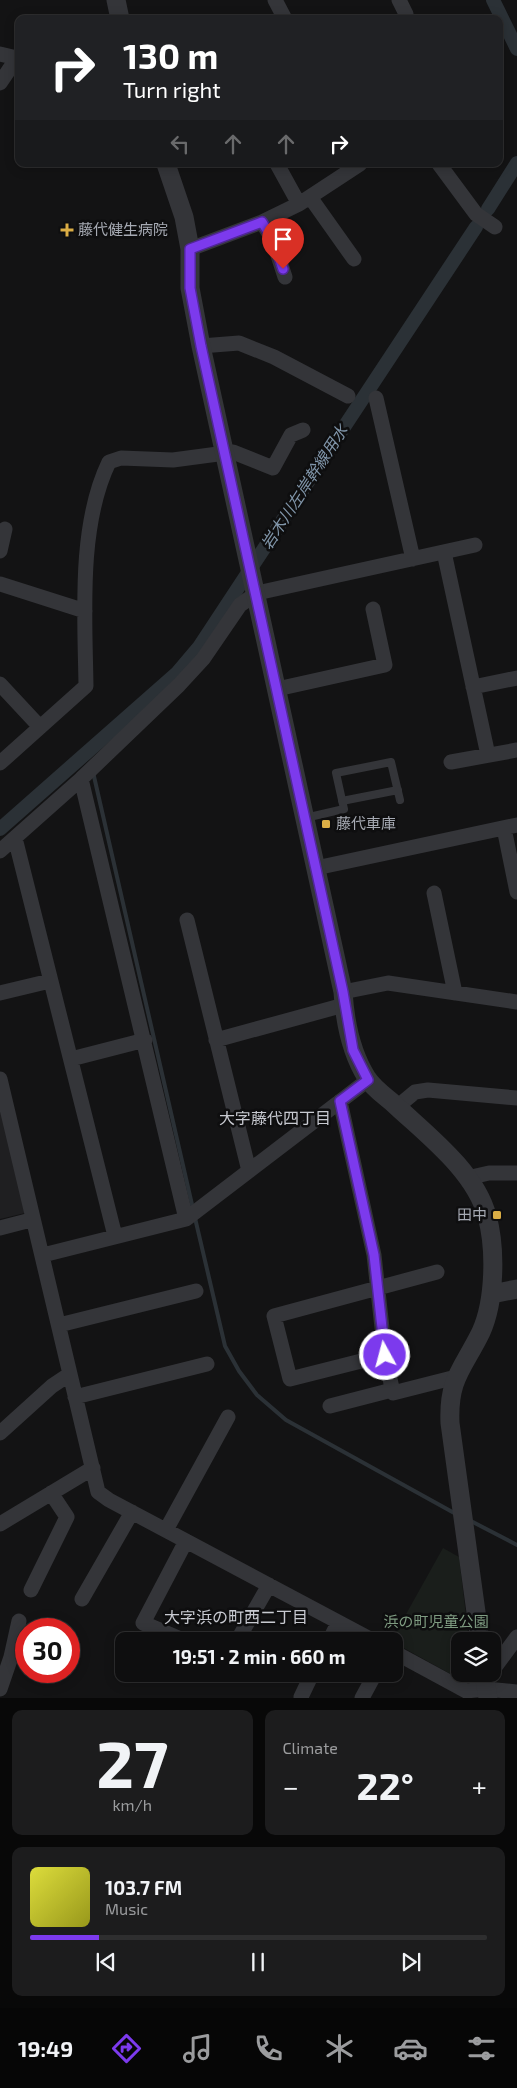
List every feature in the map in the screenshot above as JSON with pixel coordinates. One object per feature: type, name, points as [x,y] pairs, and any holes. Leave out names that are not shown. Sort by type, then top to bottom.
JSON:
[{"type":"street","points":[[116,0],[119,15]]},
{"type":"street","points":[[275,0],[283,15]]},
{"type":"street","points":[[399,0],[406,14]]},
{"type":"street","points":[[0,54],[15,58]]},
{"type":"street","points":[[0,83],[15,61]]},
{"type":"street","points":[[167,167],[184,217],[190,249],[190,288],[201,346],[278,690],[344,998],[353,1050],[368,1080],[441,1146],[483,1204],[488,1218],[492,1255],[492,1294],[488,1313],[481,1332],[456,1377],[449,1400],[450,1423],[479,1632]]},
{"type":"street","points":[[278,167],[354,259]]},
{"type":"street","points":[[190,249],[262,222],[304,200],[355,167]]},
{"type":"street","points":[[441,167],[476,214],[495,227]]},
{"type":"street","points":[[262,222],[273,240],[285,277]]},
{"type":"street","points":[[201,346],[239,343],[274,357],[348,396]]},
{"type":"street","points":[[376,398],[413,559]]},
{"type":"street","points":[[0,763],[86,686],[85,611],[91,512],[100,480],[109,462],[122,458],[173,460],[233,452],[274,468],[291,435],[303,430]]},
{"type":"street","points":[[0,551],[5,529]]},
{"type":"street","points":[[252,576],[413,559],[475,545]]},
{"type":"street","points":[[444,552],[488,755]]},
{"type":"street","points":[[0,851],[81,780],[203,659],[240,605],[252,576]]},
{"type":"street","points":[[0,584],[85,611]]},
{"type":"street","points":[[278,690],[385,665],[373,609]]},
{"type":"street","points":[[473,688],[517,678]]},
{"type":"street","points":[[0,684],[40,727]]},
{"type":"street","points":[[451,762],[517,750]]},
{"type":"street","points":[[81,780],[145,1040],[192,1215]]},
{"type":"street","points":[[316,868],[510,826],[517,892]]},
{"type":"street","points":[[15,838],[114,1236]]},
{"type":"street","points":[[434,893],[455,993]]},
{"type":"street","points":[[187,920],[249,1171]]},
{"type":"street","points":[[0,993],[50,982]]},
{"type":"street","points":[[216,1040],[388,983],[517,1002]]},
{"type":"street","points":[[71,1059],[145,1040]]},
{"type":"street","points":[[0,1079],[98,1492],[357,1632]]},
{"type":"street","points":[[43,1255],[192,1215],[368,1080]]},
{"type":"street","points":[[397,1107],[415,1092],[428,1090],[517,1098]]},
{"type":"street","points":[[340,1101],[374,1255],[376,1290],[392,1390]]},
{"type":"street","points":[[466,1178],[489,1174],[517,1173]]},
{"type":"street","points":[[0,1228],[27,1221]]},
{"type":"street","points":[[385,1355],[290,1379],[274,1316],[437,1272]]},
{"type":"street","points":[[492,1294],[517,1289]]},
{"type":"street","points":[[59,1325],[196,1291]]},
{"type":"street","points":[[75,1397],[207,1364]]},
{"type":"street","points":[[0,1433],[52,1386],[70,1374]]},
{"type":"street","points":[[330,1406],[392,1390],[393,1393],[456,1377]]},
{"type":"street","points":[[166,1530],[228,1417]]},
{"type":"street","points":[[0,1524],[93,1468]]},
{"type":"street","points":[[31,1590],[67,1517],[51,1493]]},
{"type":"street","points":[[82,1599],[132,1512]]},
{"type":"street","points":[[164,1632],[143,1623],[186,1541]]},
{"type":"street","points":[[242,1632],[269,1585]]},
{"type":"street","points":[[333,1632],[338,1622]]},
{"type":"street","points":[[501,1661],[517,1637]]},
{"type":"street","points":[[0,1689],[15,1639]]},
{"type":"street","points":[[403,1657],[466,1691],[486,1682]]},
{"type":"street","points":[[300,1697],[308,1682]]},
{"type":"street","points":[[362,1698],[371,1682]]},
{"type":"street","points":[[491,1682],[517,1692]]},
{"type":"lane","points":[[305,818],[344,809],[336,773],[391,762],[400,800]]},
{"type":"lane","points":[[342,801],[398,790]]},
{"type":"shaded area","points":[[0,1103],[25,1213],[0,1219]]},
{"type":"green space","name":"浜の町児童公園","points":[[443,1548],[459,1557],[468,1632],[451,1632],[451,1674],[403,1648],[403,1632],[396,1632]]},
{"type":"waterway","name":"岩木川左岸幹線用水","points":[[493,0],[500,15]]},
{"type":"waterway","name":"岩木川左岸幹線用水","points":[[503,20],[517,49]]},
{"type":"waterway","name":"岩木川左岸幹線用水","points":[[488,209],[517,163]]},
{"type":"waterway","name":"岩木川左岸幹線用水","points":[[0,829],[177,673],[199,647],[476,227]]},
{"type":"waterway","points":[[93,772],[193,1209]]},
{"type":"waterway","points":[[195,1218],[225,1346],[239,1371],[257,1395],[286,1420],[456,1514]]},
{"type":"waterway","points":[[469,1520],[517,1545]]},
{"type":"place","name":"藤代健生病院","points":[[67,230]]},
{"type":"place","name":"藤代車庫","points":[[326,824]]},
{"type":"place","name":"田中","points":[[497,1215]]},
{"type":"district","name":"大字藤代四丁目","points":[[275,1118]]},
{"type":"district","name":"大字浜の町西二丁目","points":[[236,1617]]},
{"type":"route","points":[[283,269],[273,240],[262,222],[190,249],[190,288],[201,346],[257,593],[343,992],[348,1029],[353,1050],[368,1080],[340,1101],[374,1255],[376,1290],[385,1355]]}]
